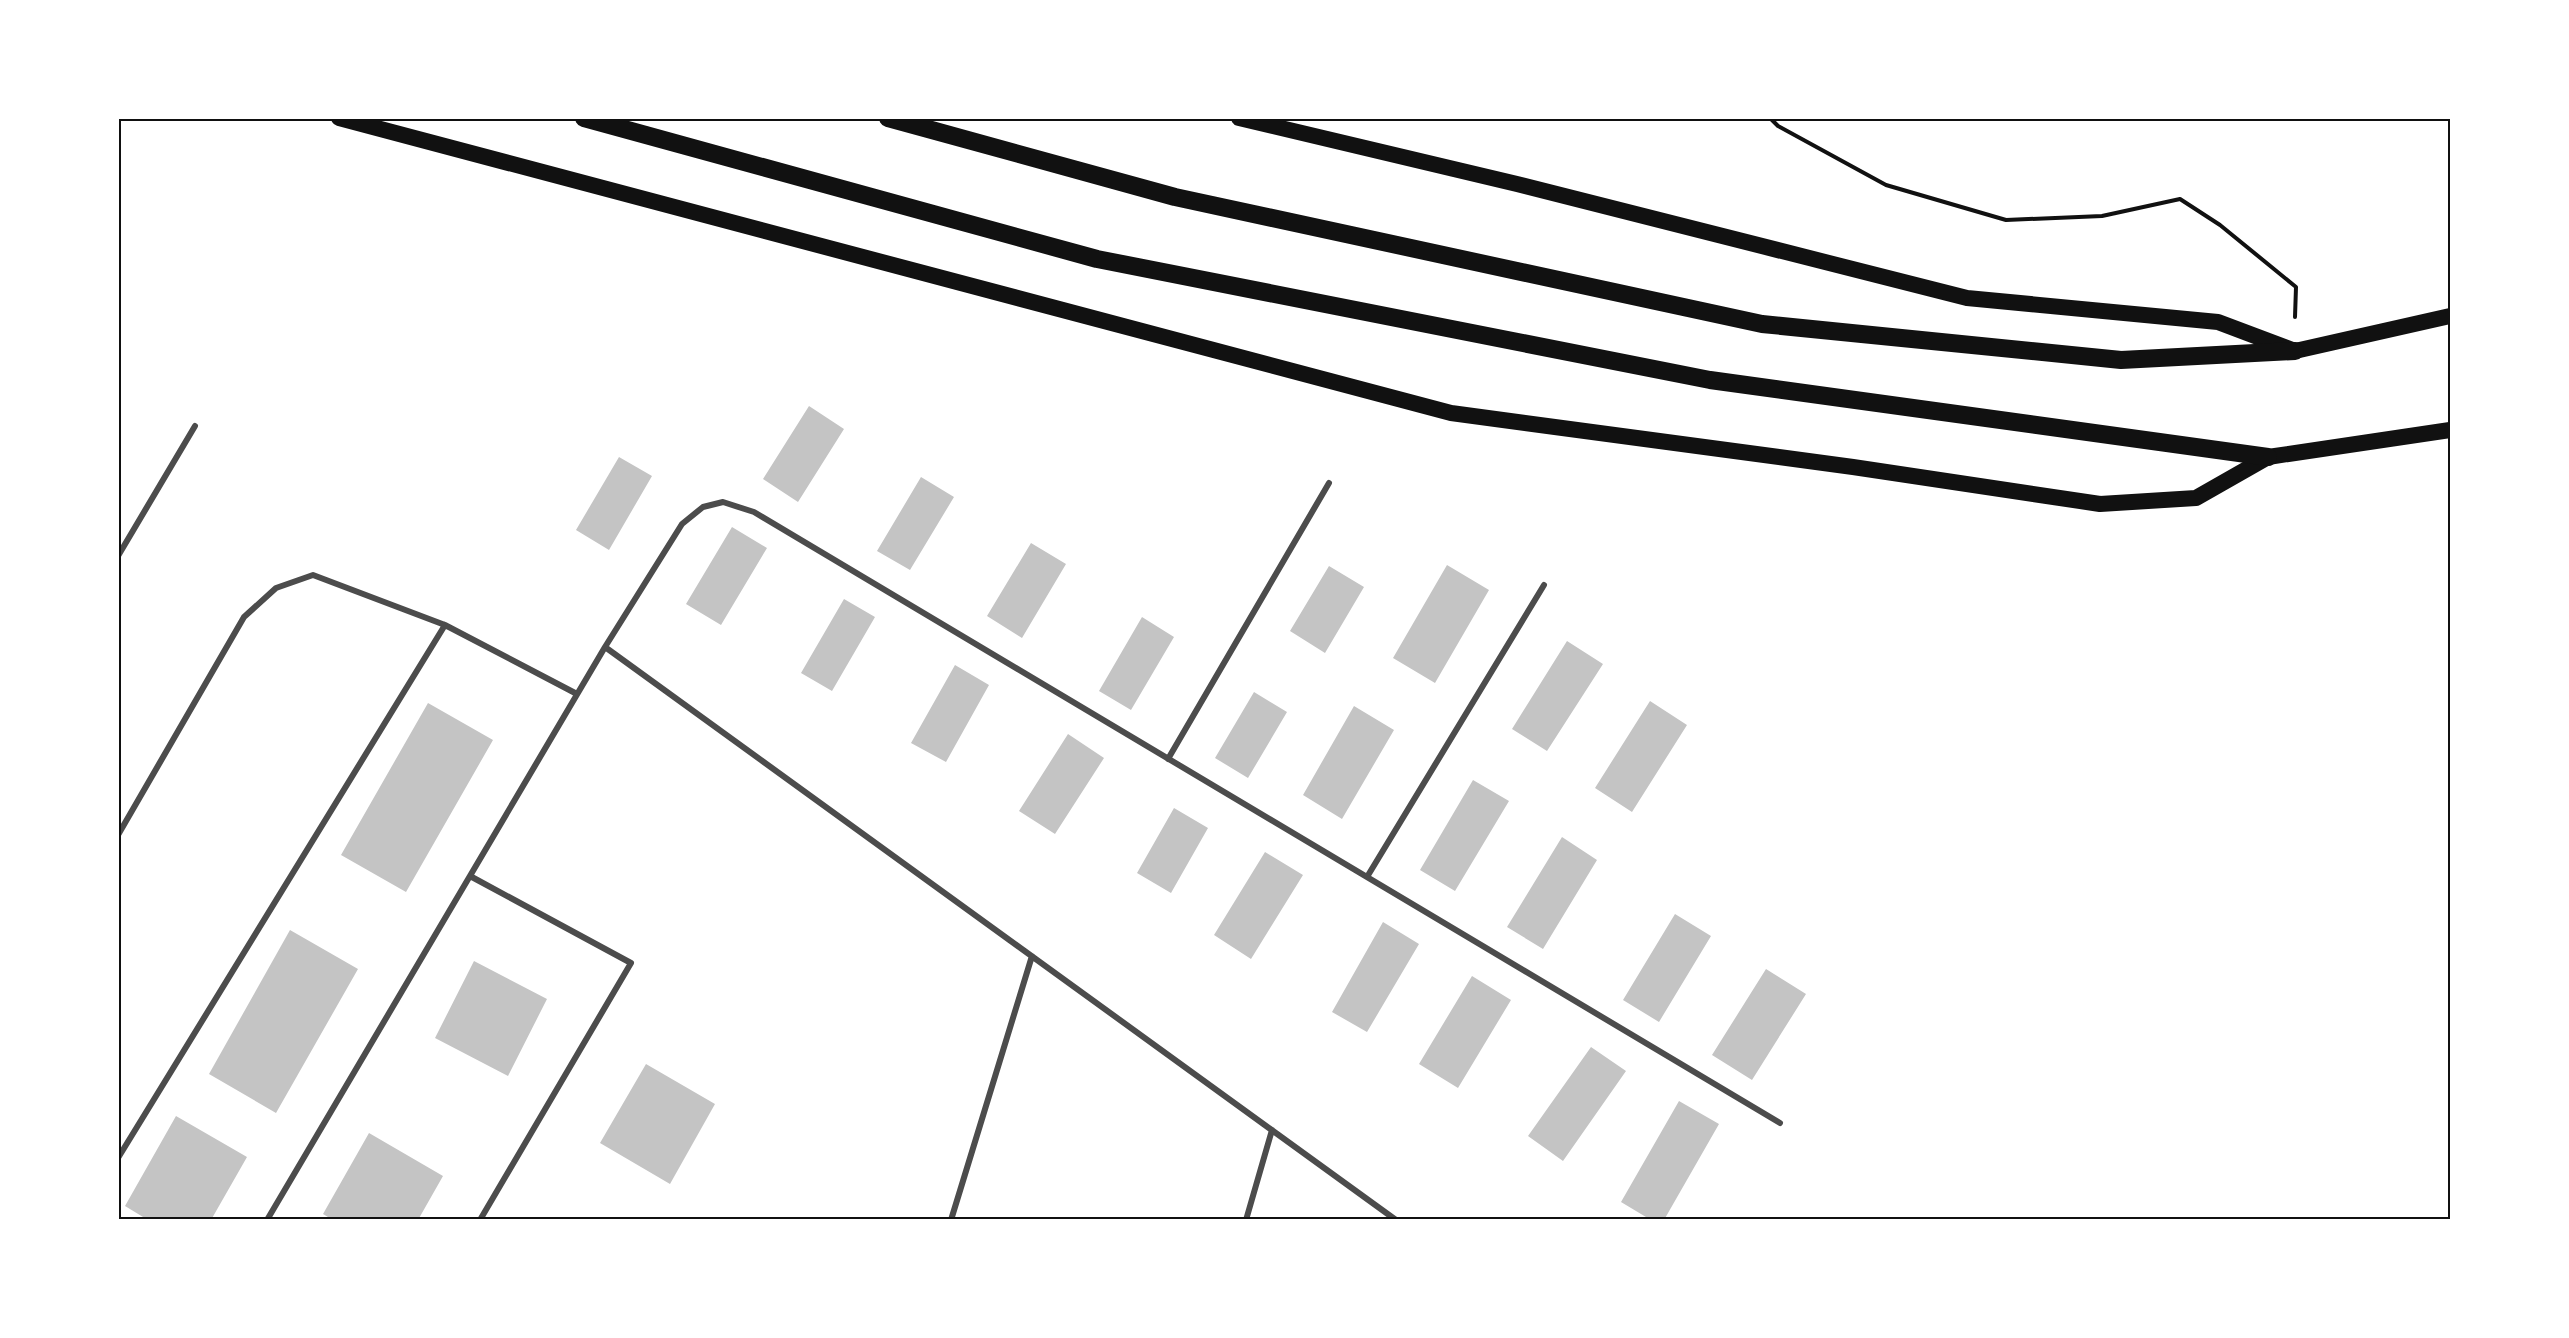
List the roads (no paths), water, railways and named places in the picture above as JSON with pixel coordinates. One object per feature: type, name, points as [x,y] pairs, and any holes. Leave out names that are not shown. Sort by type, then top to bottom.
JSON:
[{"type":"highway","points":[[339,118],[1451,413],[1853,466],[2100,504],[2196,498],[2268,457]]},
{"type":"highway","points":[[584,118],[1120,263],[1710,380],[2268,457],[2451,430]]},
{"type":"highway","points":[[888,118],[1175,197],[1762,324],[2121,360],[2295,351],[2451,316]]},
{"type":"highway","points":[[1239,118],[1517,184],[1967,298],[2218,322],[2295,351]]},
{"type":"street","points":[[118,556],[195,426]]},
{"type":"street","points":[[1168,759],[1329,483]]},
{"type":"street","points":[[267,1220],[605,647],[682,524],[704,507],[723,502],[753,512],[1780,1123]]},
{"type":"street","points":[[118,836],[244,617],[276,588],[314,575],[445,625],[577,694]]},
{"type":"street","points":[[1367,877],[1544,585]]},
{"type":"street","points":[[118,1158],[445,625]]},
{"type":"street","points":[[605,647],[1396,1220]]},
{"type":"street","points":[[470,876],[631,963],[480,1220]]},
{"type":"street","points":[[951,1220],[1032,956]]},
{"type":"street","points":[[1246,1220],[1272,1130]]}]
